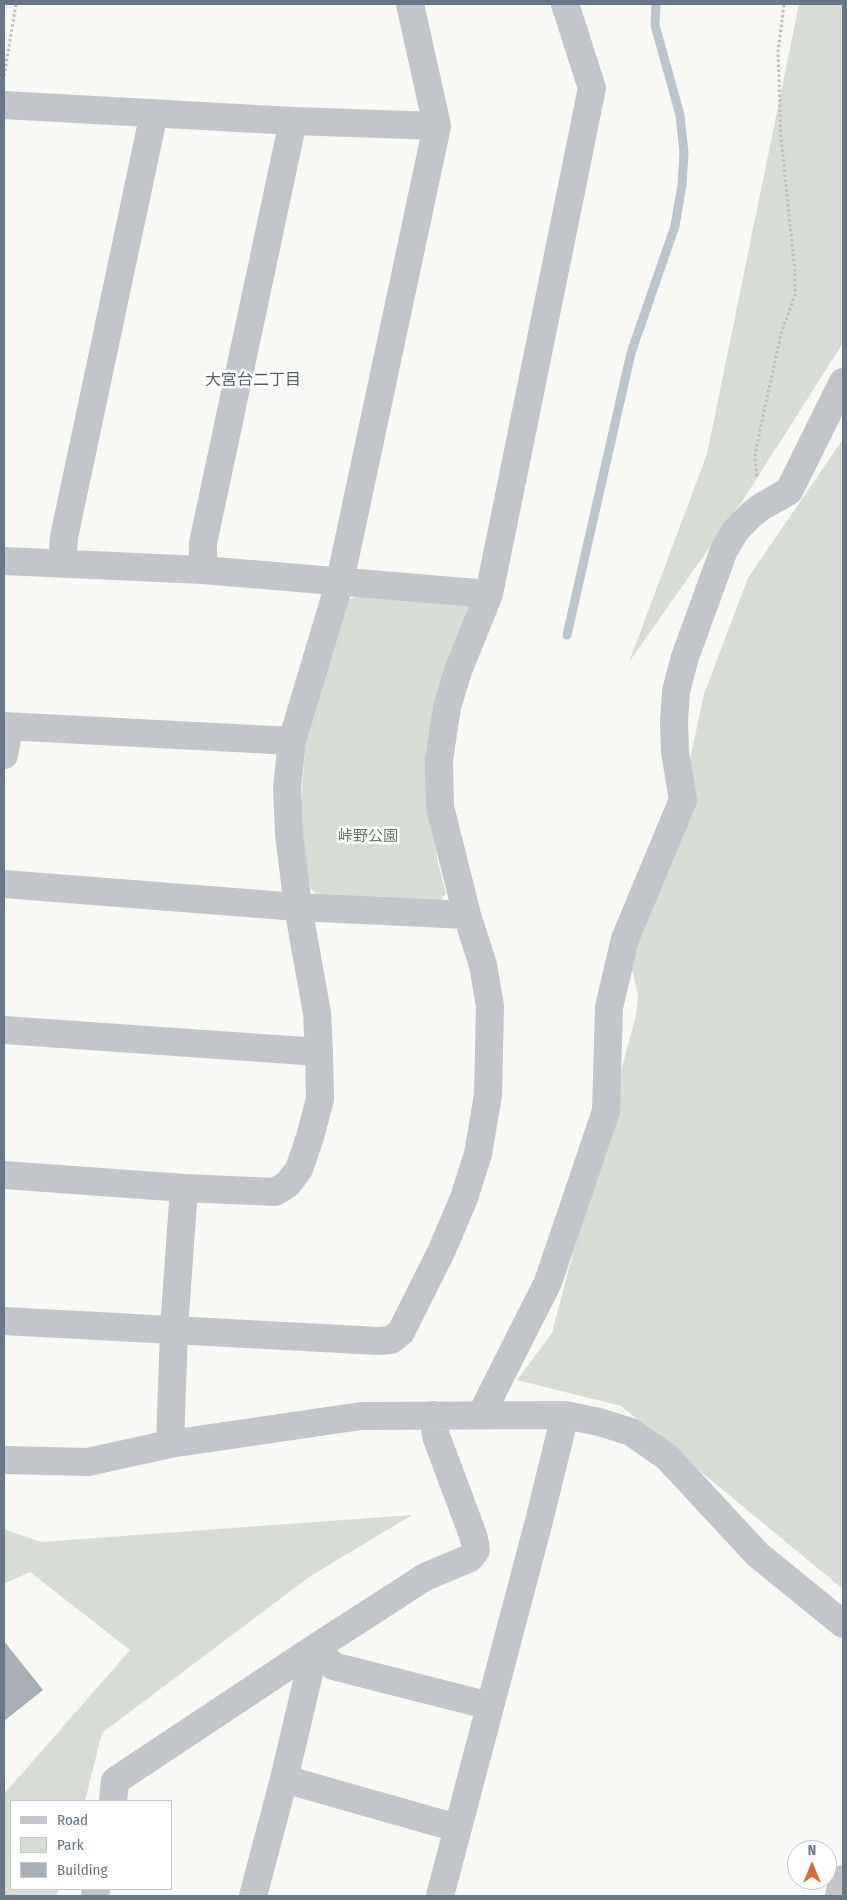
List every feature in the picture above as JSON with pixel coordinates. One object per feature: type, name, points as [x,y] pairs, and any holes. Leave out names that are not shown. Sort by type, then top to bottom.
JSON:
[{"type":"street","points":[[4,1175],[184,1188],[275,1192],[288,1184],[299,1170],[320,1099],[318,1013],[298,907],[287,788],[292,741],[340,581],[438,126],[410,4]]},
{"type":"street","points":[[4,1321],[378,1341],[391,1340],[400,1332],[442,1250],[464,1198],[480,1146],[488,1095],[490,1006],[483,965],[467,915],[440,807],[439,760],[447,707],[458,671],[489,594],[592,88],[566,4]]},
{"type":"street","points":[[4,105],[438,126]]},
{"type":"street","points":[[62,563],[64,537],[154,113]]},
{"type":"street","points":[[203,570],[203,544],[293,120]]},
{"type":"street","points":[[481,1415],[548,1282],[606,1111],[609,1006],[625,939],[683,800],[675,752],[674,722],[676,691],[685,656],[724,550],[736,530],[761,507],[789,491],[843,382]]},
{"type":"street","points":[[4,561],[203,570],[489,594]]},
{"type":"street","points":[[4,755],[6,727],[292,741]]},
{"type":"street","points":[[4,884],[298,907],[467,915]]},
{"type":"street","points":[[4,1030],[319,1052]]},
{"type":"street","points":[[170,1444],[174,1329],[184,1188]]},
{"type":"street","points":[[113,1800],[115,1781],[425,1577],[470,1558],[476,1550],[474,1538],[436,1436],[433,1415]]},
{"type":"street","points":[[440,1896],[540,1521],[565,1415]]},
{"type":"street","points":[[4,1460],[88,1462],[170,1444],[360,1416],[565,1415],[600,1422],[631,1432],[667,1457],[758,1555],[843,1624]]},
{"type":"street","points":[[315,1648],[333,1666],[490,1706]]},
{"type":"street","points":[[253,1896],[284,1780],[315,1648]]},
{"type":"street","points":[[284,1780],[457,1828]]},
{"type":"street","points":[[839,1896],[843,1879]]},
{"type":"path","points":[[4,79],[16,4]]},
{"type":"path","points":[[761,507],[755,456],[782,334],[792,308],[794,295],[795,272],[781,129],[778,52],[784,4]]},
{"type":"green space","points":[[799,4],[843,4],[843,343],[745,497],[629,662],[707,454]]},
{"type":"green space","points":[[843,439],[843,1589],[621,1406],[517,1380],[552,1333],[636,1015],[638,996],[630,960],[648,880],[663,885],[704,694],[748,578]]},
{"type":"green space","name":"峠野公園","points":[[365,592],[464,598],[471,610],[431,818],[438,863],[446,893],[438,905],[326,902],[309,887],[302,846],[301,802],[306,737],[348,600]]},
{"type":"green space","points":[[412,1515],[309,1577],[102,1733],[85,1800],[10,1800],[10,1890],[58,1890],[55,1896],[4,1896],[4,1794],[130,1650],[30,1572],[4,1584],[4,1529],[41,1542]]},
{"type":"building","points":[[4,1641],[43,1690],[4,1721]]},
{"type":"waterway","points":[[567,635],[631,353],[675,226],[682,185],[684,153],[680,115],[655,25],[656,4]]},
{"type":"district","name":"大宮台二丁目","points":[[253,381]]}]
